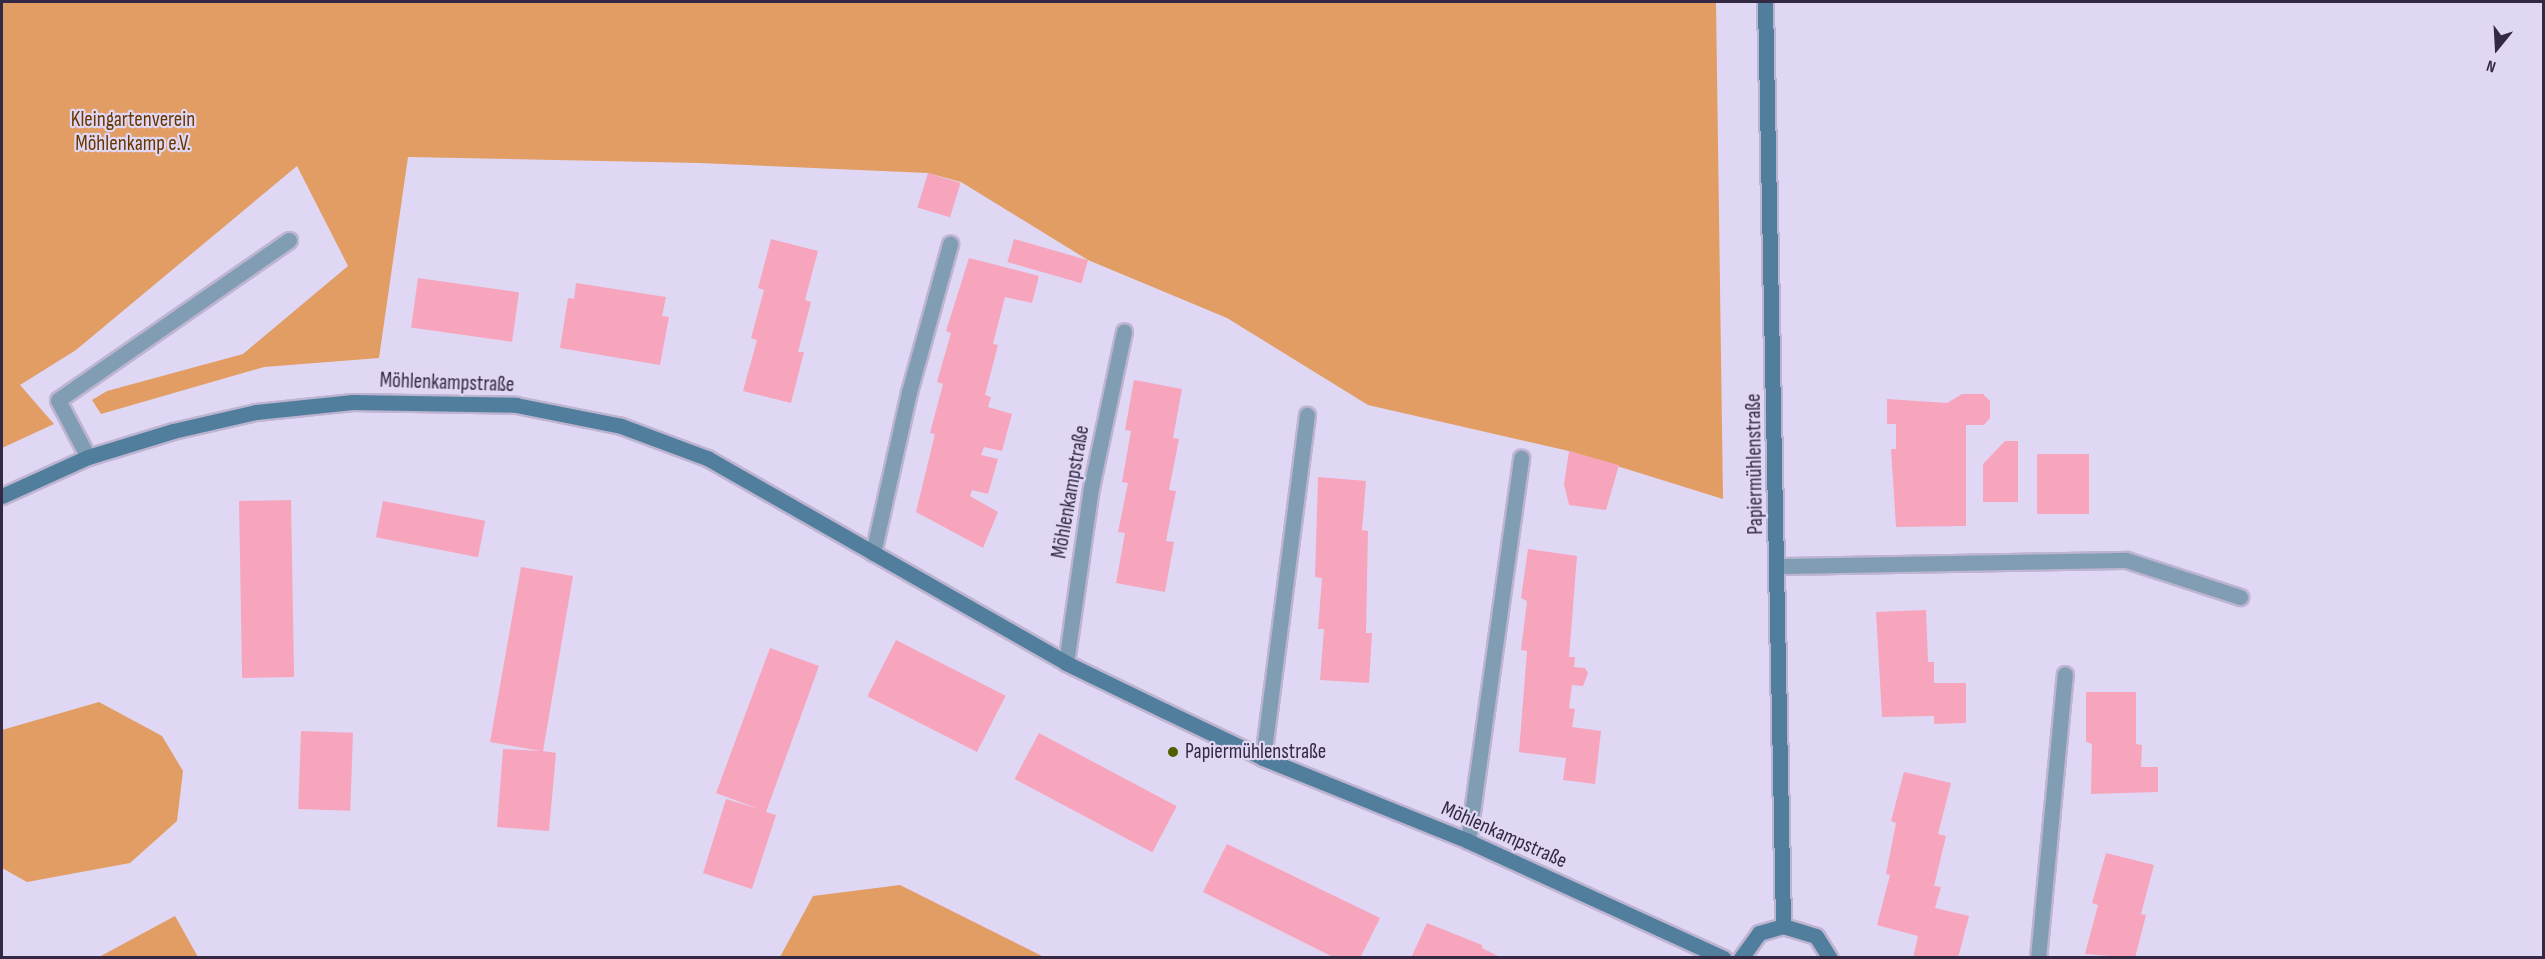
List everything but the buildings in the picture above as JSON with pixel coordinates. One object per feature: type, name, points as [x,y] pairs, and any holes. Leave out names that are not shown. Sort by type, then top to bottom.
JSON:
[{"type":"street","name":"Papiermühlenstraße","points":[[1766,2],[1783,926]]},
{"type":"street","name":"Möhlenkampstraße","points":[[2,496],[88,457],[173,431],[256,412],[352,402],[516,405],[621,426],[707,458],[1066,663],[1263,758],[1468,841],[1724,957]]},
{"type":"street","points":[[1741,957],[1760,933],[1783,926],[1815,936],[1830,957]]},
{"type":"lane","points":[[88,457],[58,400],[289,240]]},
{"type":"lane","points":[[873,553],[909,392],[950,244]]},
{"type":"lane","name":"Möhlenkampstraße","points":[[1066,663],[1091,488],[1124,331]]},
{"type":"lane","points":[[1263,758],[1306,415]]},
{"type":"lane","points":[[1468,841],[1521,458]]},
{"type":"lane","points":[[1778,566],[2126,560],[2240,597]]},
{"type":"lane","points":[[2038,957],[2065,674]]},
{"type":"green space","name":"Kleingartenverein Möhlenkamp e.V.","points":[[2,2],[1716,2],[1723,499],[1569,451],[1368,405],[1227,318],[1088,260],[961,182],[928,173],[699,163],[408,157],[379,358],[264,367],[101,414],[92,400],[107,391],[243,354],[348,266],[297,166],[76,350],[20,385],[54,424],[2,448]]},
{"type":"green space","points":[[99,702],[162,736],[183,771],[177,821],[130,863],[27,882],[2,868],[2,730]]},
{"type":"green space","points":[[900,885],[1044,957],[780,957],[813,896]]},
{"type":"green space","points":[[175,916],[198,957],[99,957]]},
{"type":"place","name":"Papiermühlenstraße","points":[[1173,752]]}]
